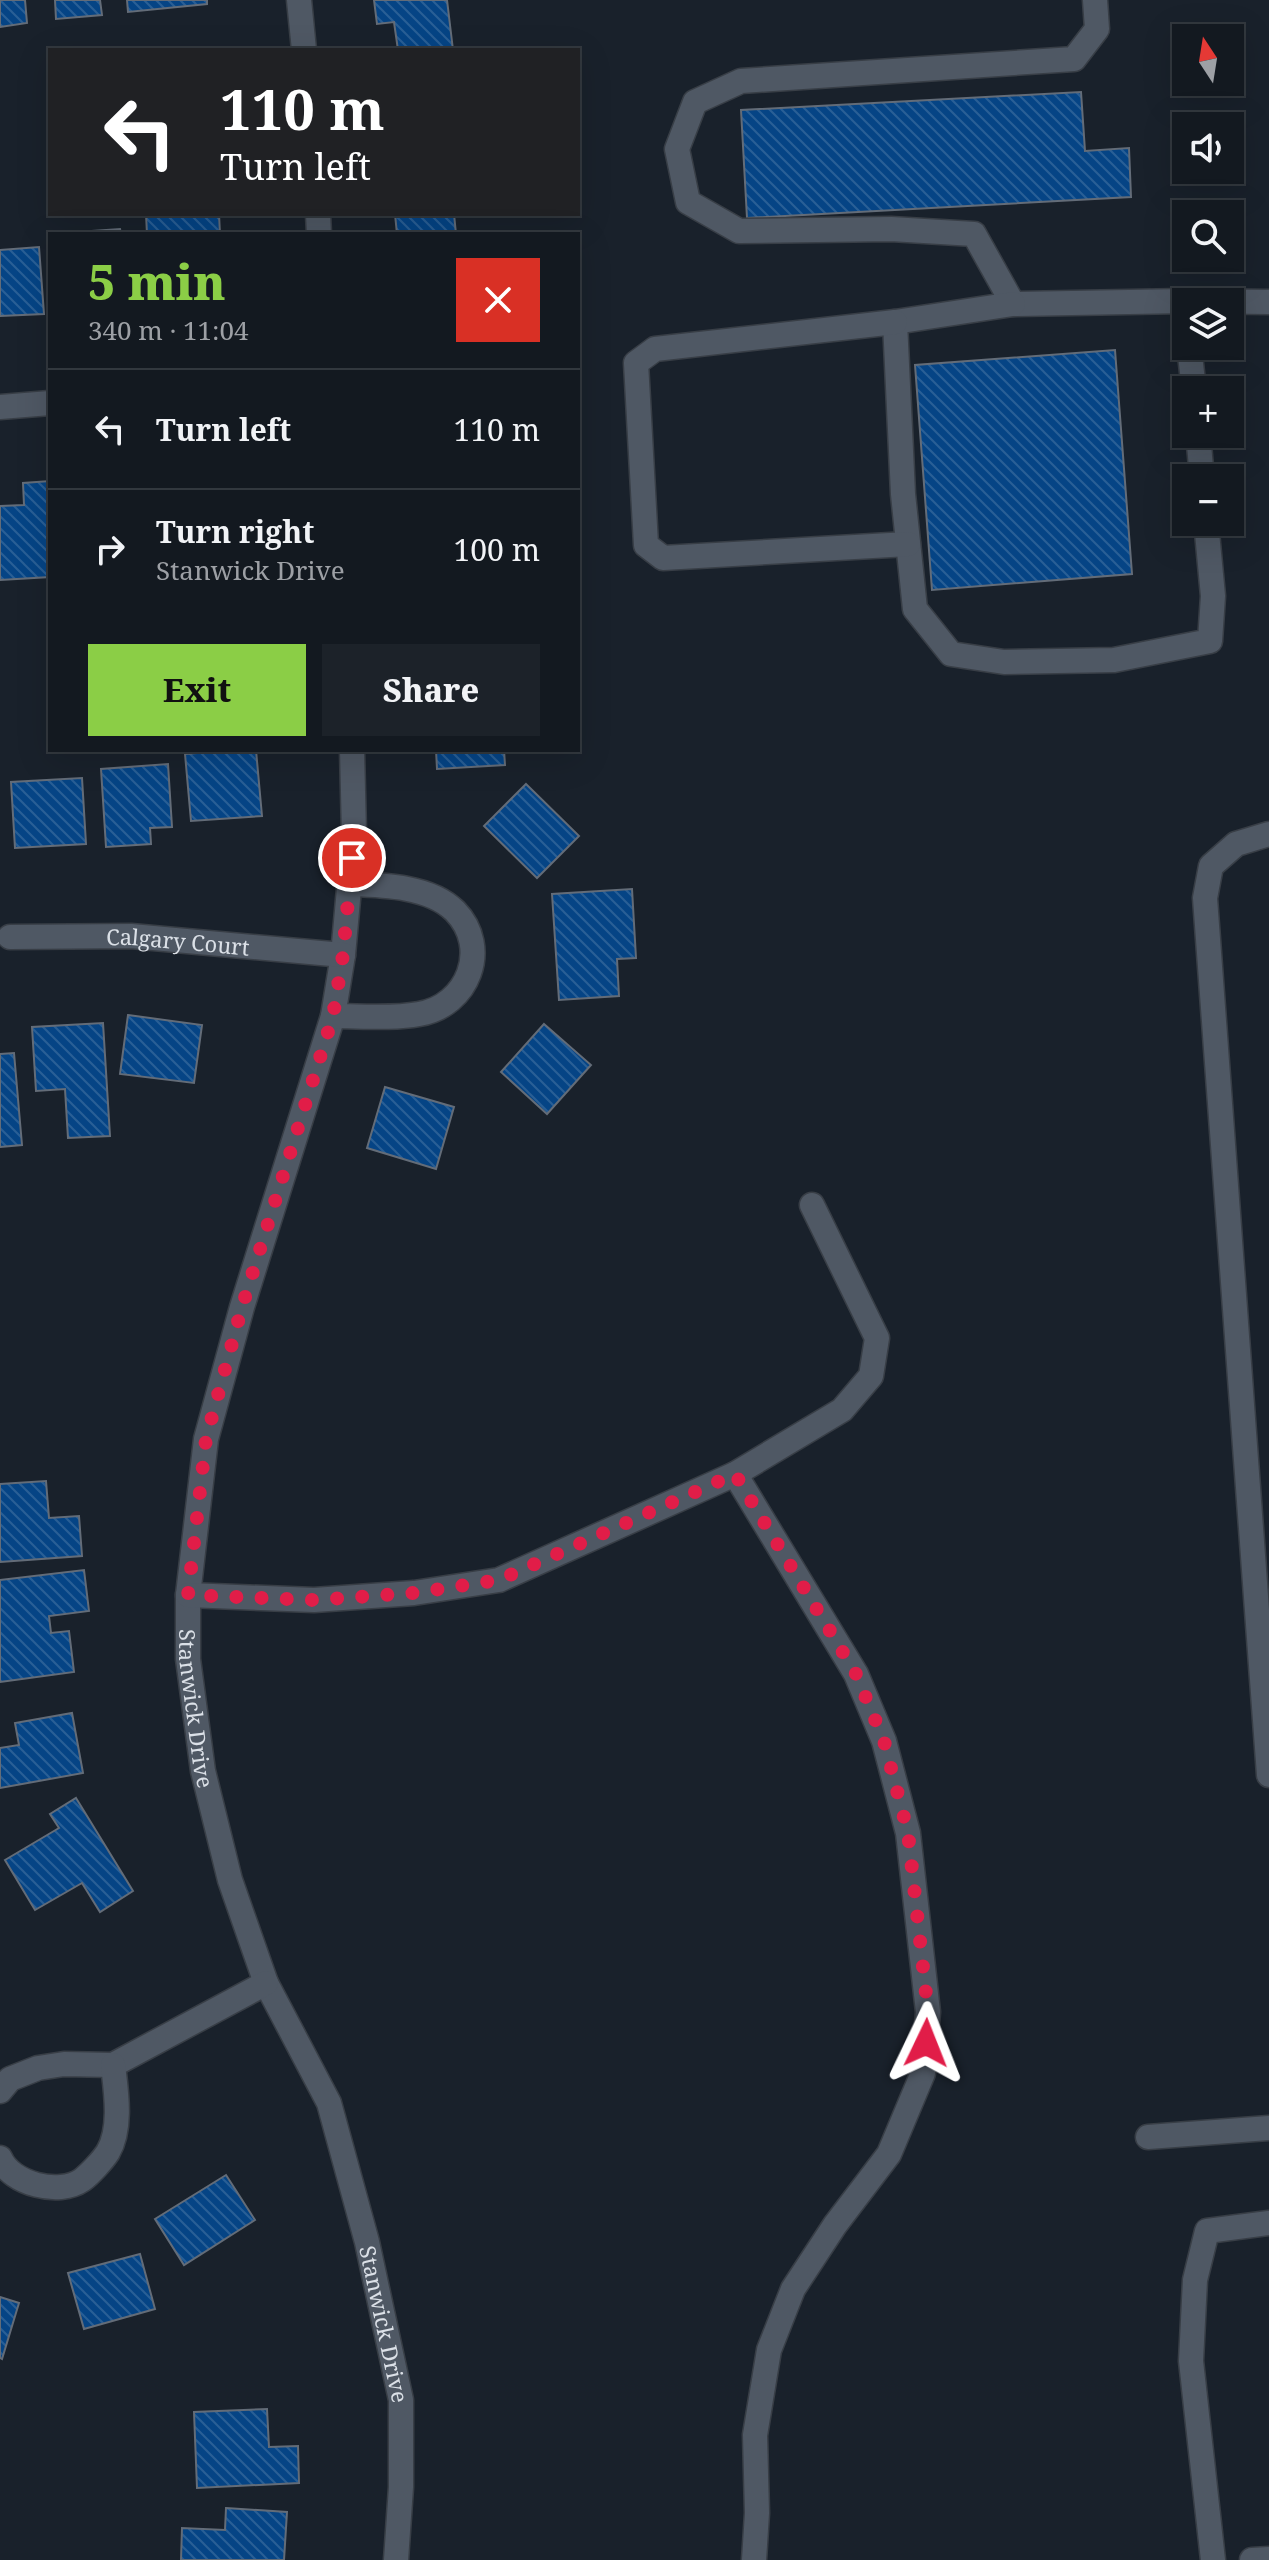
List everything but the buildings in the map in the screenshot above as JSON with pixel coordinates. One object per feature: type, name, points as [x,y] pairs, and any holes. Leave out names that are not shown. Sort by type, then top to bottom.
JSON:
[{"type":"street","points":[[299,0],[304,48]]},
{"type":"street","points":[[1013,304],[974,234],[891,229],[739,231],[688,202],[677,149],[695,102],[741,81],[1074,59],[1097,29],[1095,0]]},
{"type":"street","points":[[1244,303],[1269,302]]},
{"type":"street","points":[[908,544],[663,558],[646,545],[636,363],[655,349],[895,322],[1013,304],[1172,305]]},
{"type":"street","points":[[895,322],[908,544],[915,609],[951,654],[1004,662],[1114,660],[1210,641],[1213,596],[1207,536]]},
{"type":"street","points":[[0,407],[48,403]]},
{"type":"street","name":"Stanwick Drive","points":[[352,752],[354,833],[343,955],[333,1016],[242,1307],[206,1439],[188,1595],[188,1659],[203,1771],[230,1880],[266,1983],[329,2103],[367,2242],[401,2400],[401,2487],[396,2560]]},
{"type":"street","points":[[1269,834],[1236,844],[1211,866],[1205,898],[1269,1775]]},
{"type":"street","points":[[333,1016],[421,1014],[446,1003],[464,988],[470,969],[472,950],[469,932],[455,912],[441,902],[398,888],[350,884]]},
{"type":"street","name":"Calgary Court","points":[[3,938],[131,936],[343,955]]},
{"type":"street","points":[[188,1595],[314,1600],[414,1593],[499,1580],[735,1474],[842,1410],[871,1376],[877,1338],[812,1205]]},
{"type":"street","points":[[735,1474],[856,1674],[884,1741],[908,1833],[928,2012],[923,2073],[889,2154],[835,2225],[793,2289],[769,2350],[755,2435],[757,2513],[754,2560]]},
{"type":"street","points":[[0,2091],[10,2079],[38,2068],[64,2064],[113,2065],[266,1983]]},
{"type":"street","points":[[0,2158],[3,2165],[18,2178],[39,2186],[60,2186],[81,2181],[108,2151],[115,2125],[113,2065]]},
{"type":"street","points":[[1148,2137],[1269,2128]]},
{"type":"street","points":[[1213,2560],[1191,2361],[1195,2280],[1207,2231],[1269,2223]]},
{"type":"street","points":[[1252,2560],[1269,2559]]},
{"type":"route","points":[[352,858],[343,955],[333,1016],[242,1307],[206,1439],[188,1595],[314,1600],[414,1593],[499,1580],[735,1474],[856,1674],[884,1741],[908,1833],[928,2012],[926,2043]]}]
